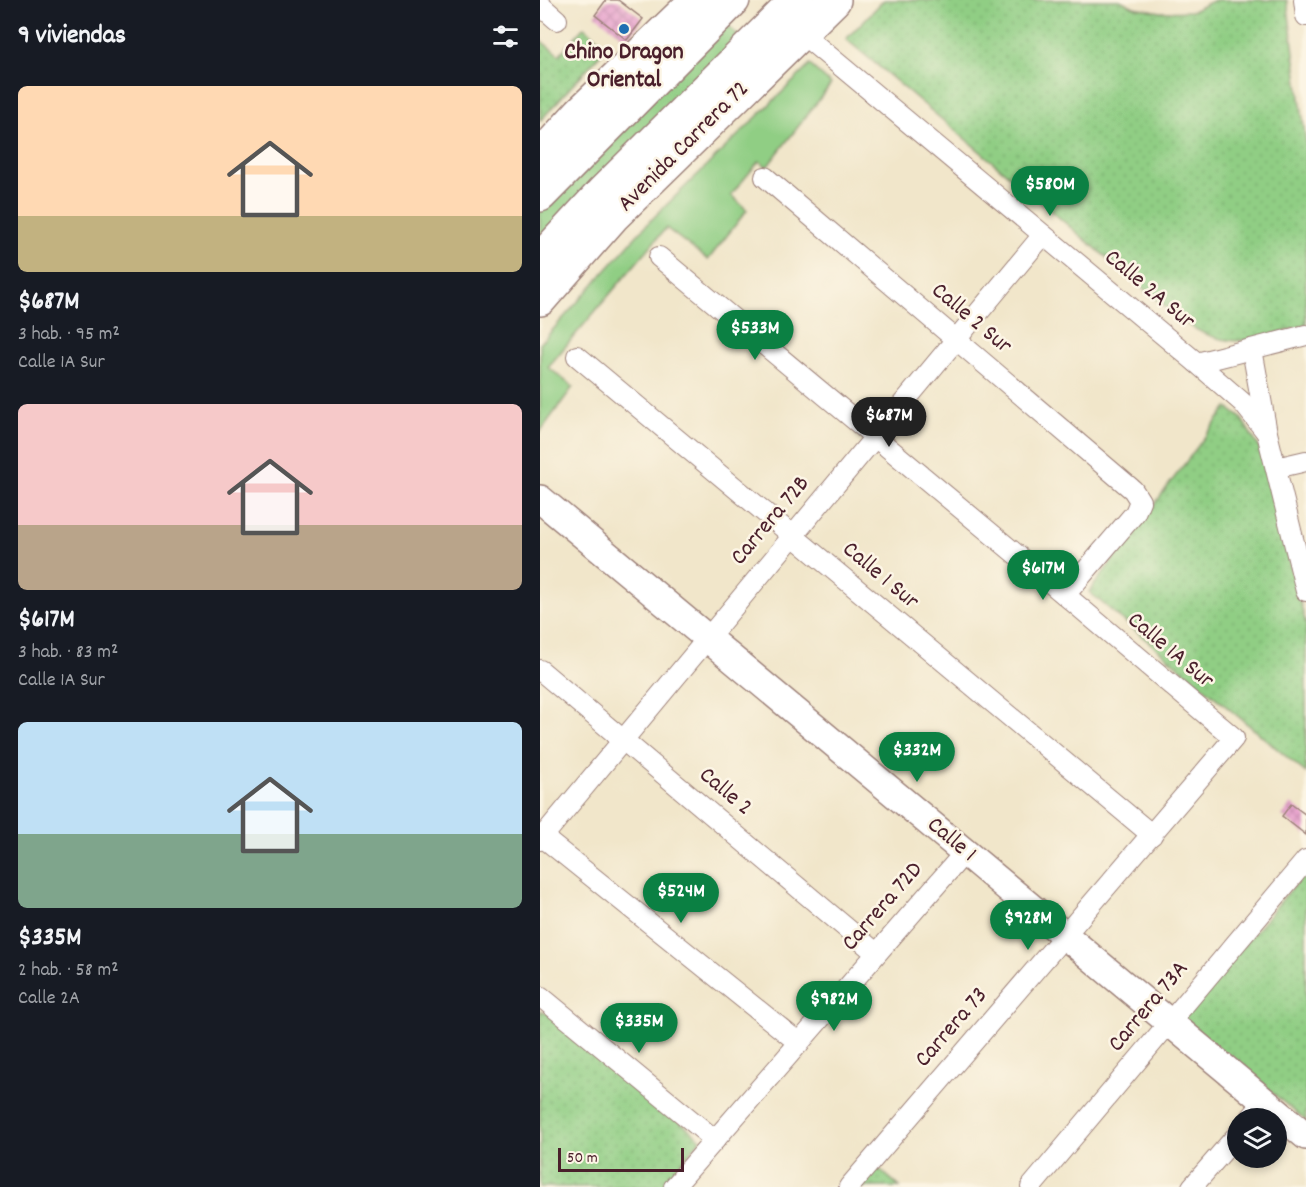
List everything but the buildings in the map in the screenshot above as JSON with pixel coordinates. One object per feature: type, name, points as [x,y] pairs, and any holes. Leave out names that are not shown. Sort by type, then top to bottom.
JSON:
[{"type":"highway","points":[[540,157],[574,119],[697,0]]},
{"type":"highway","points":[[540,195],[734,0]]},
{"type":"highway","name":"Avenida Carrera 72","points":[[544,256],[603,192],[797,0]]},
{"type":"highway","name":"Avenida Carrera 72","points":[[540,299],[628,202],[834,0]]},
{"type":"highway","points":[[544,256],[628,202]]},
{"type":"street","points":[[1304,0],[1306,16]]},
{"type":"street","points":[[540,5],[557,20]]},
{"type":"street","name":"Calle 2A Sur","points":[[800,32],[1197,363],[1243,403],[1267,432]]},
{"type":"street","name":"Calle 2 Sur","points":[[765,177],[1133,490],[1140,501],[1135,513],[1065,595]]},
{"type":"street","name":"Carrera 72B","points":[[541,837],[1043,235]]},
{"type":"street","name":"Calle 1A Sur","points":[[659,257],[1233,738]]},
{"type":"street","points":[[1197,363],[1306,335]]},
{"type":"street","name":"Calle 2A Sur","points":[[1252,349],[1267,432],[1306,591]]},
{"type":"street","name":"Calle 1 Sur","points":[[577,356],[1152,835]]},
{"type":"street","points":[[1276,468],[1306,461]]},
{"type":"street","name":"Calle 1","points":[[540,499],[1169,1022],[1256,1108]]},
{"type":"street","name":"Calle 2","points":[[540,670],[876,953]]},
{"type":"street","name":"Carrera 73","points":[[849,1187],[1233,738]]},
{"type":"street","points":[[541,837],[799,1043]]},
{"type":"street","name":"Carrera 72D","points":[[674,1187],[965,852]]},
{"type":"street","name":"Carrera 73A","points":[[1031,1187],[1306,860]]},
{"type":"street","points":[[540,996],[715,1140]]},
{"type":"street","name":"Calle 1","points":[[1287,1126],[1306,1136]]},
{"type":"street","points":[[1192,1187],[1227,1147]]},
{"type":"green space","points":[[884,0],[1120,0],[1134,7],[1161,12],[1192,11],[1215,0],[1287,0],[1306,143],[1306,325],[1256,339],[1228,340],[1198,331],[1181,320],[846,39]]},
{"type":"green space","points":[[724,21],[743,41],[540,247],[540,211]]},
{"type":"green space","points":[[584,27],[607,47],[540,121],[540,40],[559,55]]},
{"type":"green space","points":[[810,65],[831,84],[767,167],[759,161],[731,195],[747,210],[708,260],[666,228],[548,367],[573,387],[540,432],[540,344],[649,222]]},
{"type":"green space","points":[[1227,407],[1241,418],[1260,449],[1306,624],[1306,773],[1089,592]]},
{"type":"green space","points":[[1306,872],[1306,1121],[1181,1018]]},
{"type":"green space","points":[[540,1011],[552,1014],[701,1139],[661,1187],[540,1187]]},
{"type":"green space","points":[[877,1167],[900,1187],[860,1187]]},
{"type":"place","name":"Chino Dragon Oriental","points":[[624,29]]}]
